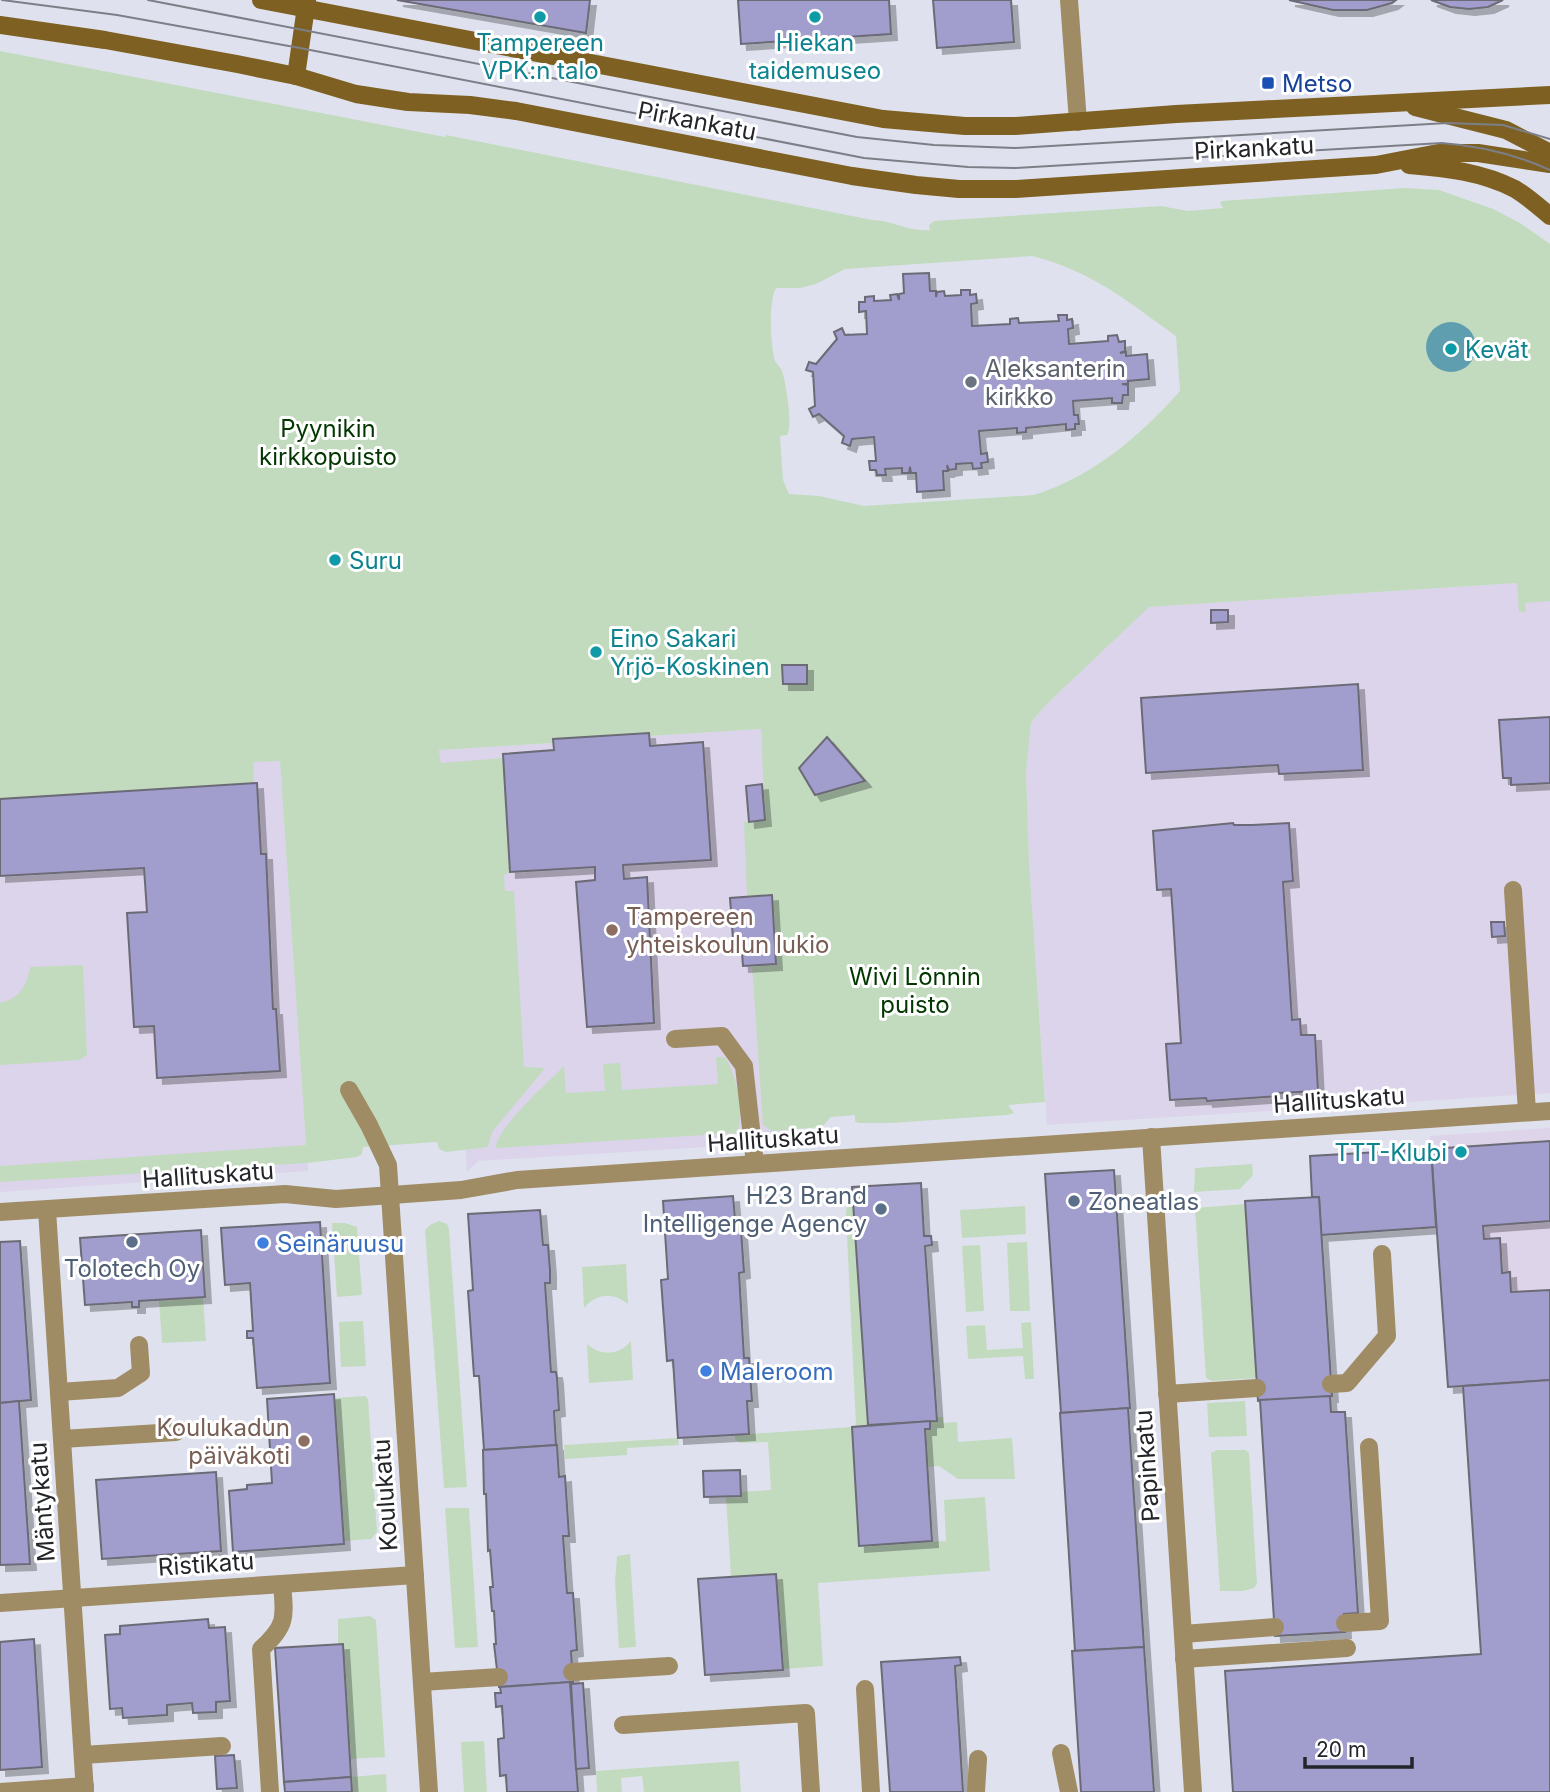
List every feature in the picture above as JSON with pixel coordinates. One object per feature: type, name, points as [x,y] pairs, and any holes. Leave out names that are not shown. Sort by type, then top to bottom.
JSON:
[{"type":"main road","name":"Pirkankatu","points":[[261,0],[306,4],[883,119],[965,126],[1015,126],[1176,114],[1550,95]]},
{"type":"main road","points":[[296,76],[306,4]]},
{"type":"main road","name":"Pirkankatu","points":[[0,25],[105,40],[296,76],[356,94],[408,102],[516,111],[916,186],[1016,189],[1392,163],[1438,153],[1478,153],[1550,164]]},
{"type":"main road","name":"Pirkankatu","points":[[1394,102],[1506,130],[1550,153]]},
{"type":"main road","name":"Pirkankatu","points":[[1392,163],[1454,169],[1483,176],[1516,190],[1550,216]]},
{"type":"street","points":[[1069,0],[1078,122]]},
{"type":"street","points":[[1514,890],[1527,1112]]},
{"type":"street","points":[[676,1039],[722,1036],[744,1066],[755,1164]]},
{"type":"street","name":"Koulukatu","points":[[349,1090],[388,1165],[429,1792]]},
{"type":"street","name":"Hallituskatu","points":[[0,1212],[285,1194],[336,1199],[461,1190],[517,1180],[1550,1111]]},
{"type":"street","name":"Papinkatu","points":[[1150,1137],[1193,1792]]},
{"type":"street","name":"Mäntykatu","points":[[47,1210],[85,1789]]},
{"type":"street","points":[[1331,1384],[1347,1383],[1387,1336],[1382,1254]]},
{"type":"street","points":[[59,1392],[118,1388],[141,1373],[139,1345]]},
{"type":"street","points":[[1167,1394],[1257,1388]]},
{"type":"street","points":[[62,1439],[176,1432]]},
{"type":"street","points":[[1345,1623],[1380,1620],[1369,1447]]},
{"type":"street","name":"Ristikatu","points":[[0,1602],[415,1575]]},
{"type":"street","points":[[270,1792],[261,1649],[277,1635],[283,1618],[282,1584]]},
{"type":"street","points":[[1182,1633],[1275,1627]]},
{"type":"street","points":[[1184,1659],[1347,1648]]},
{"type":"street","points":[[572,1672],[669,1666]]},
{"type":"street","points":[[422,1682],[499,1677]]},
{"type":"street","points":[[865,1689],[872,1792]]},
{"type":"street","points":[[623,1724],[806,1713],[811,1792]]},
{"type":"street","points":[[83,1755],[222,1746]]},
{"type":"street","points":[[1062,1754],[1069,1792]]},
{"type":"street","points":[[976,1792],[978,1759]]},
{"type":"street","points":[[0,1792],[85,1789]]},
{"type":"shaded area","points":[[1550,581],[1550,1093],[1047,1125],[1029,861],[1026,772],[1031,722],[1050,701],[1148,607]]},
{"type":"shaded area","name":"Tampereen yhteiskoulun lukio","points":[[761,729],[788,1142],[478,1161],[467,1172],[439,750],[553,743],[553,739]]},
{"type":"shaded area","points":[[280,760],[308,1171],[0,1192],[0,779]]},
{"type":"shaded area","points":[[1550,1128],[1550,1380],[1448,1387],[1430,1136]]},
{"type":"green space","name":"Pyynikin kirkkopuisto","points":[[0,51],[445,137],[446,135],[915,229],[930,230],[929,225],[934,221],[1161,206],[1188,211],[1223,208],[1220,203],[1222,201],[1405,188],[1439,190],[1493,209],[1520,223],[1550,244],[1550,601],[1525,603],[1526,612],[1519,612],[1517,583],[1149,607],[1031,722],[1026,772],[1029,861],[1045,1102],[1008,1105],[1014,1113],[1007,1115],[858,1123],[855,1121],[855,1115],[831,1117],[822,1127],[772,1131],[763,1125],[752,965],[776,963],[772,896],[747,897],[744,822],[765,820],[761,729],[650,736],[649,733],[554,738],[553,743],[439,750],[441,763],[503,758],[510,872],[504,875],[505,891],[514,891],[524,1067],[545,1068],[492,1132],[488,1147],[446,1152],[439,1149],[437,1142],[363,1147],[362,1154],[357,1157],[307,1163],[0,1182],[0,1166],[306,1145],[280,761],[253,762],[254,783],[0,799]],"holes":[[[1032,256],[1053,262],[1108,288],[1176,336],[1180,391],[1132,439],[1076,477],[1034,495],[864,506],[819,496],[789,494],[783,480],[780,436],[787,435],[789,430],[788,404],[782,371],[774,358],[771,332],[772,303],[776,288],[800,288],[816,284],[845,269]]]},
{"type":"green space","points":[[83,965],[87,1055],[80,1060],[0,1065],[0,1003],[21,991],[30,967]]},
{"type":"green space","points":[[716,1057],[724,1057],[736,1082],[740,1117],[736,1133],[496,1148],[498,1139],[514,1117],[564,1066],[566,1093],[605,1091],[603,1064],[620,1063],[622,1090],[718,1084]]},
{"type":"green space","points":[[1252,1164],[1253,1175],[1240,1189],[1194,1192],[1195,1168]]},
{"type":"green space","points":[[852,1194],[868,1425],[856,1426],[846,1214],[847,1203]]},
{"type":"green space","points":[[1246,1204],[1257,1378],[1212,1381],[1206,1378],[1195,1208]]},
{"type":"green space","points":[[1025,1206],[1026,1234],[962,1238],[960,1210]]},
{"type":"green space","points":[[439,1221],[447,1224],[449,1229],[467,1487],[444,1488],[425,1230]]},
{"type":"green space","points":[[332,1223],[357,1227],[362,1295],[337,1297]]},
{"type":"green space","points":[[1027,1242],[1030,1311],[1010,1311],[1007,1243]]},
{"type":"green space","points":[[980,1245],[984,1311],[966,1312],[962,1246]]},
{"type":"green space","points":[[626,1264],[628,1304],[617,1297],[605,1296],[594,1299],[584,1308],[582,1267]]},
{"type":"green space","points":[[203,1297],[206,1341],[162,1343],[159,1300]]},
{"type":"green space","points":[[363,1321],[366,1366],[341,1367],[339,1322]]},
{"type":"green space","points":[[1031,1322],[1034,1379],[1025,1379],[1023,1356],[968,1359],[966,1326],[985,1325],[987,1350],[1023,1348],[1021,1323]]},
{"type":"green space","points":[[631,1341],[633,1380],[589,1383],[587,1344],[598,1351],[609,1353],[621,1349]]},
{"type":"green space","points":[[365,1396],[368,1399],[377,1532],[371,1539],[344,1541],[335,1398]]},
{"type":"green space","points":[[1245,1401],[1247,1436],[1209,1437],[1207,1403]]},
{"type":"green space","points":[[943,1417],[943,1423],[957,1422],[958,1442],[1012,1438],[1015,1479],[958,1479],[939,1466],[927,1467],[925,1430],[930,1429],[930,1421]]},
{"type":"green space","points":[[852,1427],[859,1546],[946,1541],[944,1500],[985,1497],[990,1571],[818,1583],[823,1666],[783,1669],[776,1575],[731,1577],[726,1496],[740,1492],[771,1490],[768,1442],[740,1443],[735,1439],[735,1435]]},
{"type":"green space","points":[[678,1438],[679,1445],[627,1448],[627,1455],[565,1459],[564,1445]]},
{"type":"green space","points":[[1217,1450],[1245,1450],[1249,1453],[1257,1584],[1254,1588],[1243,1591],[1220,1591],[1211,1453]]},
{"type":"green space","points":[[445,1508],[469,1508],[478,1647],[455,1648]]},
{"type":"green space","points":[[630,1554],[636,1647],[619,1648],[615,1582],[617,1556]]},
{"type":"green space","points":[[370,1616],[376,1620],[385,1757],[350,1759],[343,1644],[338,1644],[338,1619]]},
{"type":"green space","points":[[484,1741],[487,1792],[464,1792],[461,1742]]},
{"type":"green space","points":[[739,1761],[741,1792],[644,1792],[642,1776],[621,1778],[622,1792],[597,1792],[596,1771]]},
{"type":"green space","points":[[386,1774],[387,1792],[352,1792],[351,1777]]},
{"type":"water","name":"Kevät","points":[[1451,322],[1469,329],[1476,347],[1469,365],[1451,372],[1433,365],[1426,347],[1433,329]]},
{"type":"building","name":"Tampereen VPK:n talo","points":[[397,0],[590,0],[586,33]]},
{"type":"building","name":"Hiekan taidemuseo","points":[[738,0],[889,0],[891,34],[741,44]]},
{"type":"building","points":[[933,0],[1011,0],[1014,42],[937,48]]},
{"type":"building","points":[[1289,0],[1396,0],[1367,10],[1333,10]]},
{"type":"building","points":[[1431,0],[1503,0],[1488,7],[1469,9],[1450,7]]},
{"type":"building","name":"Aleksanterin kirkko","points":[[929,273],[930,291],[936,291],[936,297],[937,292],[944,291],[945,296],[961,295],[961,290],[970,290],[970,295],[976,294],[977,303],[971,304],[972,326],[1010,324],[1010,319],[1018,318],[1019,323],[1059,321],[1058,315],[1067,315],[1067,320],[1072,319],[1073,328],[1068,329],[1069,344],[1108,341],[1108,336],[1117,335],[1119,342],[1125,341],[1125,351],[1120,353],[1126,352],[1126,356],[1147,354],[1149,379],[1122,384],[1128,385],[1128,395],[1123,395],[1122,403],[1112,403],[1112,398],[1073,401],[1074,415],[1078,415],[1079,424],[1075,424],[1075,429],[1066,430],[1066,424],[1026,428],[1026,432],[1017,433],[1017,428],[979,431],[981,454],[987,453],[988,462],[981,463],[982,468],[973,469],[972,463],[956,464],[956,469],[949,470],[947,465],[948,471],[943,471],[944,490],[917,492],[916,473],[911,473],[910,467],[909,473],[902,473],[902,468],[885,469],[886,475],[877,475],[876,470],[870,470],[869,461],[876,461],[874,437],[852,439],[850,446],[842,443],[844,436],[819,414],[813,417],[809,409],[815,406],[813,372],[806,370],[809,362],[816,364],[837,339],[834,332],[842,328],[845,335],[867,334],[866,311],[859,312],[859,302],[865,302],[865,297],[874,296],[874,301],[891,300],[890,295],[897,294],[899,300],[899,294],[904,293],[903,274]]},
{"type":"building","points":[[1211,610],[1228,610],[1228,622],[1211,623]]},
{"type":"building","points":[[782,665],[807,665],[807,684],[783,684]]},
{"type":"building","points":[[1358,684],[1363,770],[1279,774],[1278,765],[1146,773],[1141,698]]},
{"type":"building","points":[[1550,717],[1550,783],[1511,785],[1511,778],[1503,778],[1499,720]]},
{"type":"building","points":[[649,733],[650,746],[703,742],[711,860],[623,865],[624,879],[647,877],[654,1023],[587,1027],[576,882],[595,880],[595,867],[510,872],[503,754],[554,750],[553,739]]},
{"type":"building","points":[[827,737],[865,781],[815,795],[799,768]]},
{"type":"building","points":[[257,783],[261,854],[266,854],[273,1009],[276,1009],[280,1071],[157,1078],[154,1026],[134,1027],[127,913],[147,912],[144,868],[0,876],[0,799]]},
{"type":"building","points":[[762,784],[765,820],[749,822],[746,786]]},
{"type":"building","points":[[1233,823],[1289,823],[1293,881],[1283,882],[1292,1020],[1300,1019],[1301,1035],[1315,1035],[1318,1091],[1207,1101],[1206,1098],[1170,1100],[1166,1044],[1181,1043],[1171,889],[1157,890],[1153,831]]},
{"type":"building","points":[[772,895],[776,964],[743,966],[741,939],[733,939],[730,898]]},
{"type":"building","points":[[1491,922],[1504,922],[1505,936],[1492,937]]},
{"type":"building","points":[[1550,1141],[1550,1221],[1483,1226],[1484,1239],[1500,1238],[1502,1273],[1510,1272],[1511,1292],[1550,1290],[1550,1380],[1448,1387],[1431,1149]]},
{"type":"building","points":[[1431,1149],[1436,1227],[1321,1235],[1319,1197],[1312,1197],[1310,1156]]},
{"type":"building","points":[[1114,1170],[1130,1408],[1061,1413],[1045,1174]]},
{"type":"building","points":[[921,1183],[924,1236],[931,1236],[932,1245],[925,1246],[937,1421],[868,1425],[852,1187]]},
{"type":"building","points":[[733,1196],[736,1230],[741,1230],[744,1272],[739,1273],[744,1358],[749,1358],[752,1401],[747,1401],[749,1434],[678,1438],[673,1360],[667,1361],[661,1280],[668,1279],[663,1201]]},
{"type":"building","points":[[1319,1197],[1332,1396],[1258,1401],[1245,1201]]},
{"type":"building","points":[[540,1210],[543,1245],[548,1245],[550,1270],[550,1283],[545,1283],[551,1372],[556,1372],[557,1378],[559,1410],[554,1411],[556,1445],[484,1450],[479,1376],[474,1376],[468,1291],[473,1290],[468,1214]]},
{"type":"building","points":[[320,1222],[330,1383],[257,1388],[253,1338],[247,1338],[247,1331],[253,1331],[250,1283],[225,1285],[221,1228]]},
{"type":"building","points":[[201,1230],[205,1297],[139,1301],[139,1307],[132,1307],[132,1302],[85,1305],[80,1238]]},
{"type":"building","points":[[20,1241],[31,1400],[0,1403],[0,1242]]},
{"type":"building","points":[[1550,1380],[1550,1792],[1233,1792],[1225,1671],[1481,1654],[1463,1386]]},
{"type":"building","name":"Koulukadun päiväkoti","points":[[334,1394],[344,1544],[233,1552],[229,1491],[247,1489],[247,1485],[272,1483],[267,1399]]},
{"type":"building","points":[[1330,1396],[1331,1412],[1345,1412],[1358,1613],[1344,1614],[1345,1632],[1275,1636],[1260,1400]]},
{"type":"building","points":[[19,1401],[30,1564],[0,1565],[0,1403]]},
{"type":"building","points":[[1128,1408],[1144,1647],[1075,1651],[1060,1413]]},
{"type":"building","points":[[930,1421],[930,1429],[925,1429],[932,1541],[859,1546],[852,1427]]},
{"type":"building","points":[[557,1445],[559,1477],[565,1476],[569,1536],[563,1536],[567,1593],[573,1593],[577,1650],[571,1651],[573,1682],[499,1687],[490,1587],[493,1587],[490,1550],[488,1551],[483,1450]]},
{"type":"building","points":[[740,1470],[741,1496],[704,1497],[703,1471]]},
{"type":"building","points":[[216,1472],[221,1551],[102,1559],[96,1480]]},
{"type":"building","points":[[776,1574],[783,1670],[705,1675],[698,1579]]},
{"type":"building","points":[[208,1619],[209,1628],[225,1627],[230,1701],[216,1702],[216,1712],[193,1713],[192,1703],[167,1705],[167,1715],[123,1718],[122,1708],[110,1709],[105,1635],[120,1634],[120,1626]]},
{"type":"building","points":[[34,1639],[42,1767],[0,1770],[0,1642]]},
{"type":"building","points":[[343,1644],[351,1777],[284,1782],[275,1648]]},
{"type":"building","points":[[1144,1647],[1154,1792],[1081,1792],[1072,1651]]},
{"type":"building","points":[[960,1657],[961,1665],[955,1666],[963,1792],[890,1792],[881,1662]]},
{"type":"building","points":[[570,1682],[578,1792],[507,1792],[506,1775],[500,1776],[498,1739],[504,1738],[502,1706],[496,1707],[495,1693],[501,1693],[500,1687]]},
{"type":"building","points":[[583,1683],[589,1768],[576,1769],[571,1684]]},
{"type":"building","points":[[234,1755],[237,1788],[217,1789],[215,1756]]},
{"type":"building","points":[[351,1777],[352,1792],[285,1792],[284,1782]]},
{"type":"tram line","points":[[2,0],[117,15],[300,48],[864,158],[968,167],[1015,168],[1442,143],[1498,152],[1550,170]]},
{"type":"tram line","points":[[148,0],[857,137],[934,145],[1015,148],[1447,123],[1503,125],[1550,139]]},
{"type":"place","name":"Tampereen VPK:n talo","points":[[540,17]]},
{"type":"place","name":"Hiekan taidemuseo","points":[[815,17]]},
{"type":"place","name":"Metso","points":[[1268,83]]},
{"type":"place","name":"Kevät","points":[[1451,349]]},
{"type":"place","name":"Aleksanterin kirkko","points":[[971,382]]},
{"type":"place","name":"Suru","points":[[335,560]]},
{"type":"place","name":"Eino Sakari Yrjö-Koskinen","points":[[596,652]]},
{"type":"place","name":"Tampereen yhteiskoulun lukio","points":[[612,930]]},
{"type":"place","name":"TTT-Klubi","points":[[1461,1152]]},
{"type":"place","name":"Zoneatlas","points":[[1074,1201]]},
{"type":"place","name":"H23 Brand Intelligenge Agency","points":[[881,1209]]},
{"type":"place","name":"Tolotech Oy","points":[[132,1242]]},
{"type":"place","name":"Seinäruusu","points":[[263,1243]]},
{"type":"place","name":"Maleroom","points":[[706,1371]]},
{"type":"place","name":"Koulukadun päiväkoti","points":[[304,1441]]},
{"type":"park label","name":"Wivi Lönnin puisto","points":[[915,990]]}]
